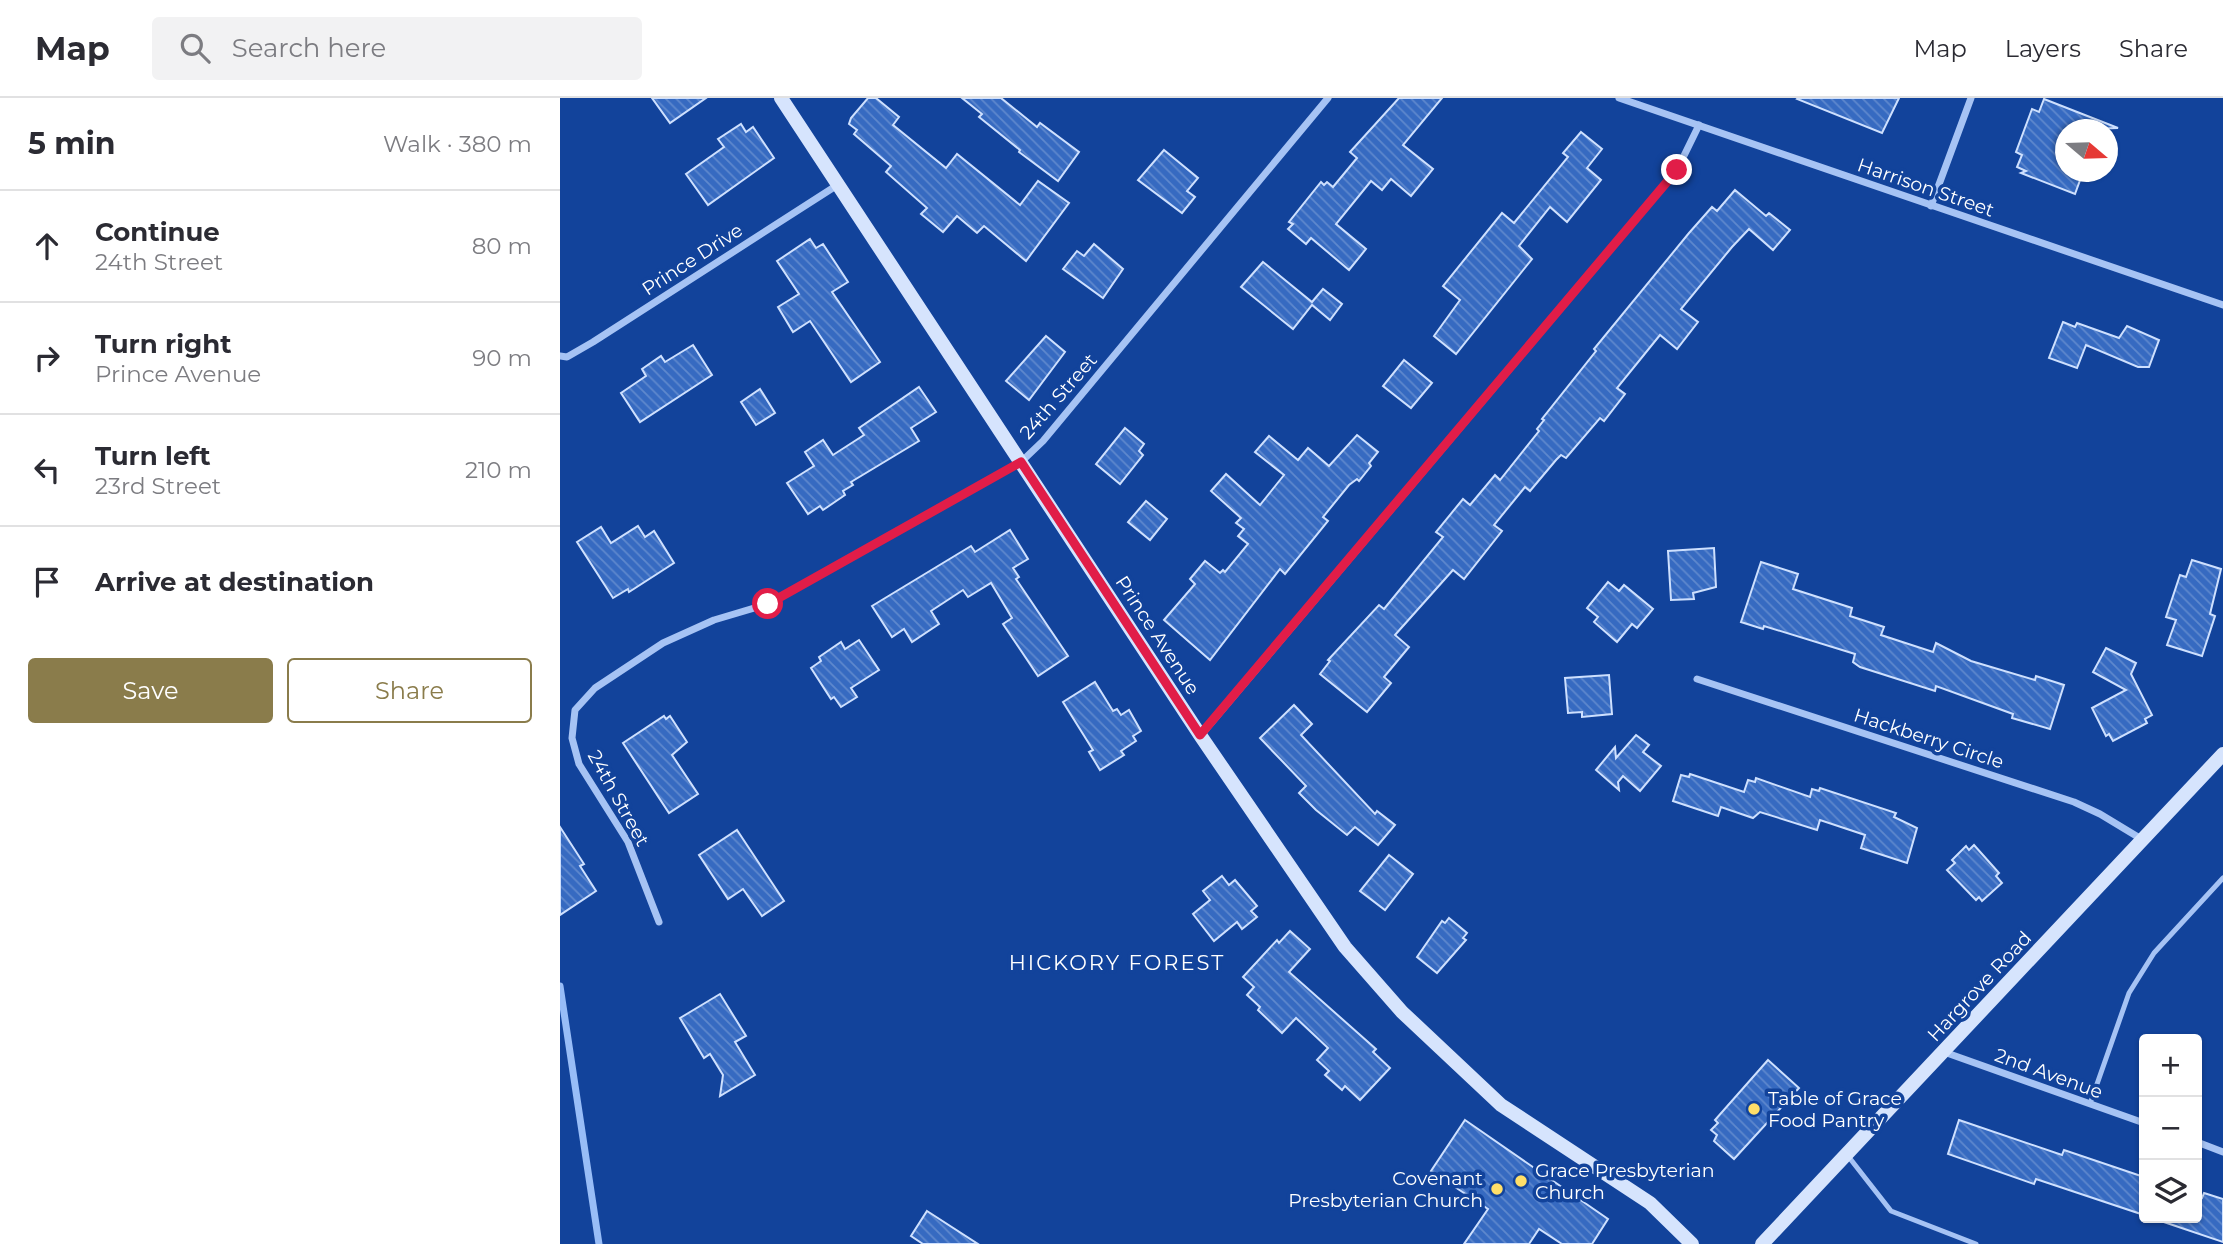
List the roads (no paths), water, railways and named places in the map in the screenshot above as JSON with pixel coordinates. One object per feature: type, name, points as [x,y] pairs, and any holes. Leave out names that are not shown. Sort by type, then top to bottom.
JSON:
[{"type":"street","name":"Prince Avenue","points":[[781,98],[1200,735],[1345,947],[1402,1012],[1502,1105],[1650,1203],[1692,1244]]},
{"type":"street","name":"24th Street","points":[[659,922],[628,842],[579,764],[572,738],[575,710],[595,688],[663,642],[714,620],[768,604],[1021,462],[1043,440],[1328,98]]},
{"type":"street","name":"Harrison Street","points":[[1619,98],[2223,305]]},
{"type":"street","points":[[1931,206],[1971,98]]},
{"type":"street","points":[[1200,735],[1677,170],[1699,125]]},
{"type":"street","name":"Prince Drive","points":[[560,356],[567,357],[593,342],[839,184]]},
{"type":"street","name":"Hackberry Circle","points":[[1697,679],[2074,802],[2100,814],[2144,841]]},
{"type":"street","name":"Hargrove Road","points":[[1762,1244],[2223,754]]},
{"type":"street","name":"2nd Avenue","points":[[1944,1052],[2139,1121]]},
{"type":"street","points":[[2202,1144],[2223,1152]]},
{"type":"lane","points":[[2090,1104],[2129,993],[2154,953],[2223,878]]},
{"type":"lane","points":[[1846,1154],[1891,1211],[1976,1244]]},
{"type":"waterway","points":[[560,986],[599,1244]]},
{"type":"place","name":"Table of Grace Food Pantry","points":[[1754,1109]]},
{"type":"place","name":"Grace Presbyterian Church","points":[[1521,1181]]},
{"type":"place","name":"Covenant Presbyterian Church","points":[[1497,1189]]},
{"type":"district","name":"HICKORY FOREST","points":[[1117,963]]}]
